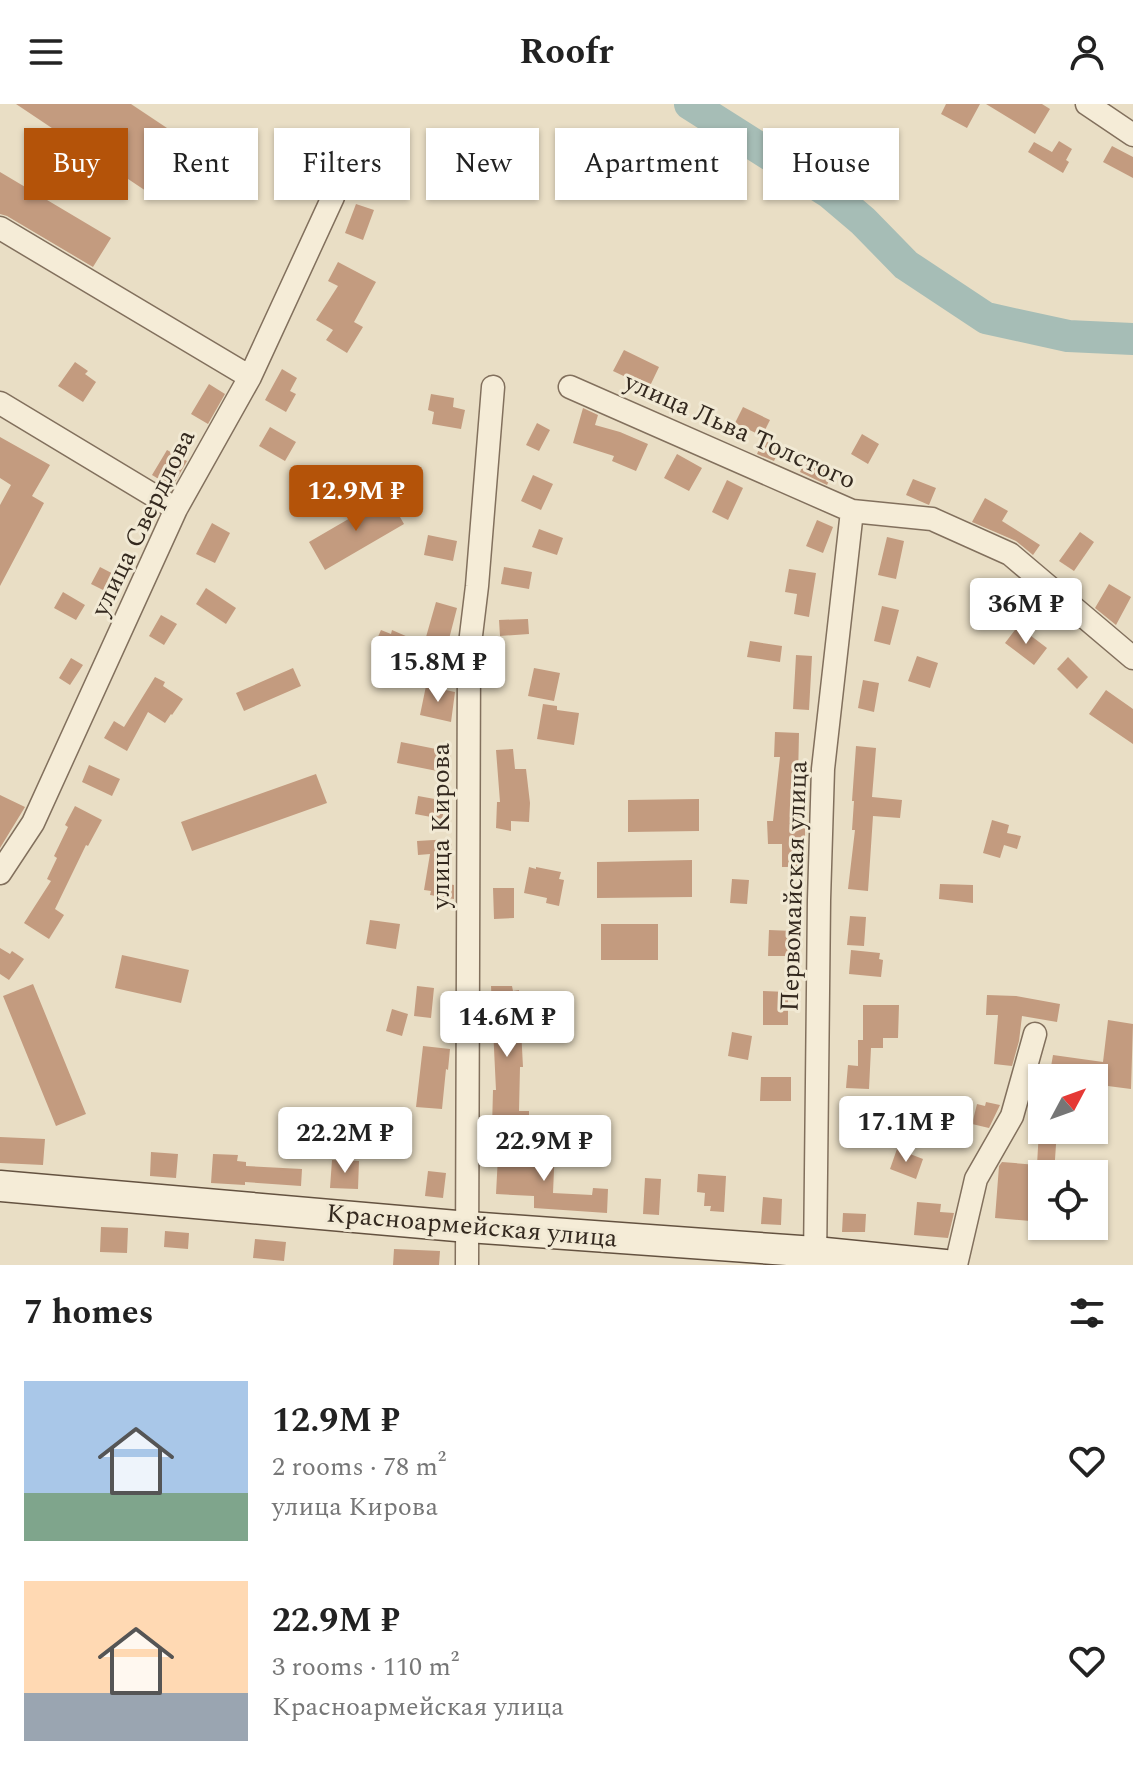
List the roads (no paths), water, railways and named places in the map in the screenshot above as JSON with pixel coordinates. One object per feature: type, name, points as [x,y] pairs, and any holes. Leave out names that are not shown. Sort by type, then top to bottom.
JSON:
[{"type":"main road","name":"Красноармейская улица","points":[[0,1186],[815,1258],[945,1265]]},
{"type":"street","points":[[1087,104],[1133,135]]},
{"type":"street","name":"улица Свердлова","points":[[0,873],[33,823],[176,509],[250,377],[332,200]]},
{"type":"street","points":[[0,228],[250,377]]},
{"type":"street","name":"улица Кирова","points":[[467,1265],[469,652],[493,387]]},
{"type":"street","name":"улица Льва Толстого","points":[[570,387],[852,511],[932,519],[1010,554],[1133,658]]},
{"type":"street","points":[[0,403],[176,509]]},
{"type":"street","name":"Первомайская улица","points":[[815,1258],[823,769],[852,511]]},
{"type":"street","points":[[956,1265],[976,1179],[1012,1116],[1035,1034]]},
{"type":"waterway","points":[[690,104],[830,193],[906,265],[986,318],[1068,336],[1133,339]]}]
